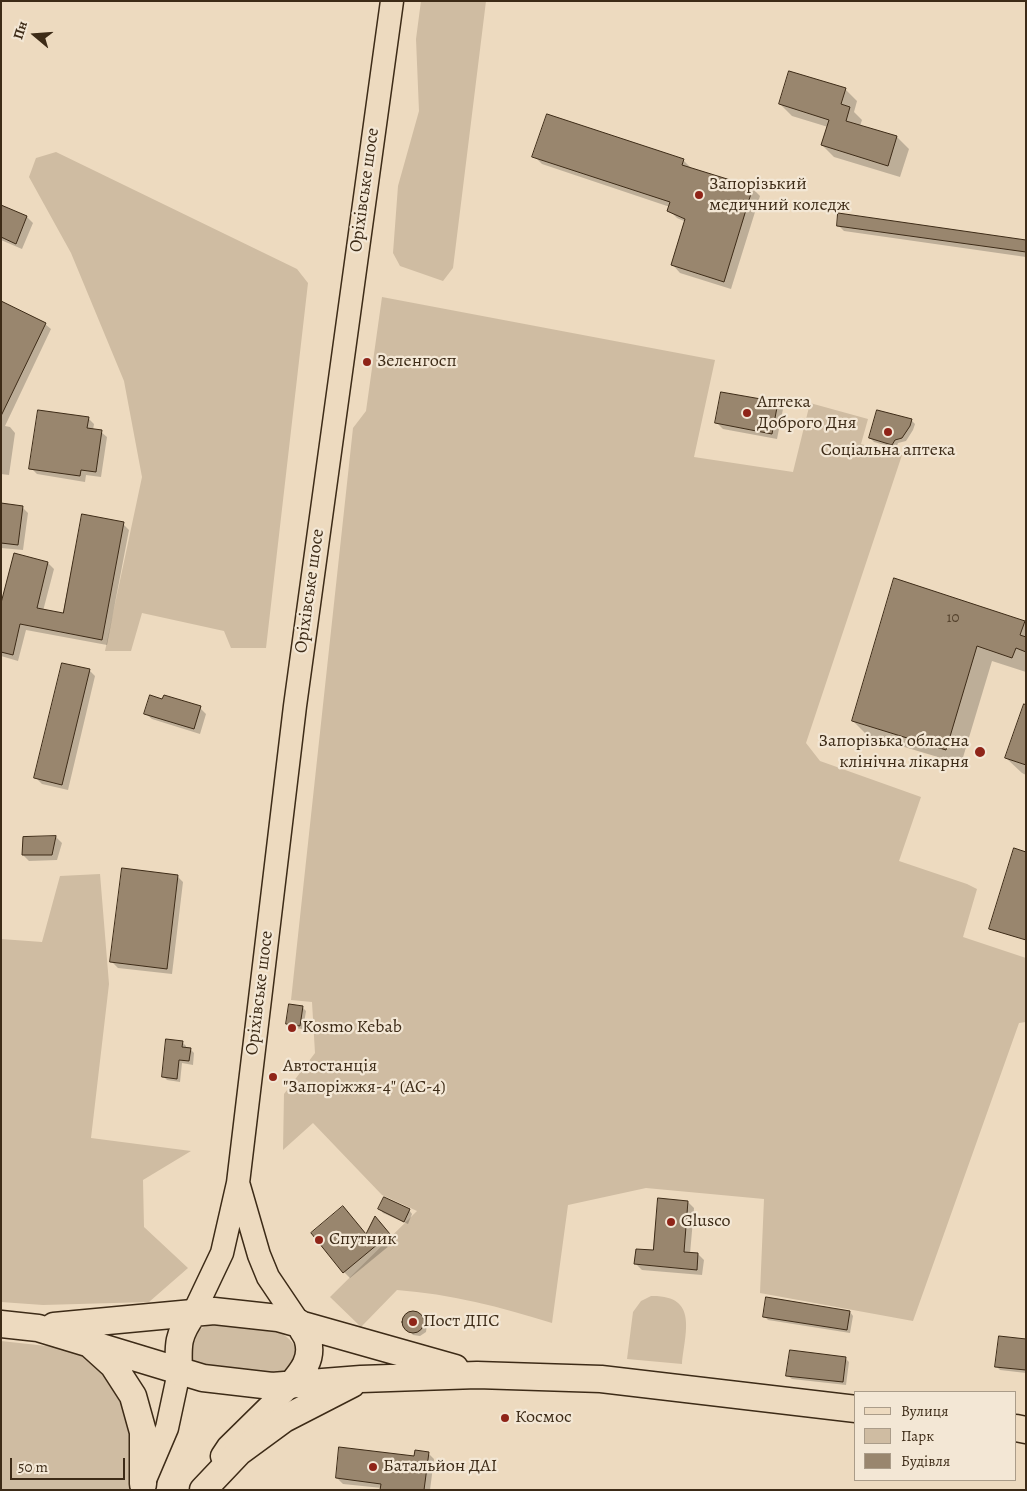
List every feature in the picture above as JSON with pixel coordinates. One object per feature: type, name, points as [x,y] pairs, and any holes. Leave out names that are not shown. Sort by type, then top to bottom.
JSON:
[{"type":"highway","points":[[38,1328],[214,1311],[278,1318],[477,1375]]},
{"type":"highway","points":[[180,1372],[178,1342],[184,1326],[193,1314]]},
{"type":"highway","points":[[291,1385],[305,1368],[309,1356],[308,1341],[298,1323]]},
{"type":"highway","points":[[1,1324],[38,1328],[203,1378],[264,1385],[477,1375],[601,1378],[854,1409]]},
{"type":"highway","points":[[86,1341],[114,1365],[133,1396],[143,1432],[141,1487]]},
{"type":"highway","points":[[203,1490],[239,1452],[284,1419],[361,1379]]},
{"type":"main road","name":"Оріхівське шосе","points":[[193,1314],[222,1253],[238,1183],[294,706],[392,1]]},
{"type":"main road","name":"Оріхівське шосе","points":[[238,1183],[258,1255],[268,1277],[298,1323]]},
{"type":"main road","points":[[141,1487],[167,1428],[180,1372]]},
{"type":"main road","points":[[198,1490],[228,1447],[291,1385]]},
{"type":"green space","points":[[421,1],[486,1],[453,268],[443,281],[400,266],[393,253],[398,186],[419,111],[416,39]]},
{"type":"green space","points":[[56,152],[297,269],[308,283],[266,648],[231,648],[224,631],[142,613],[131,651],[105,651],[142,477],[124,381],[71,253],[29,177],[36,158]]},
{"type":"green space","points":[[382,297],[715,360],[694,457],[793,472],[810,403],[868,419],[861,444],[902,455],[806,743],[820,761],[921,797],[899,861],[977,889],[963,937],[1026,958],[1026,1022],[1019,1023],[913,1321],[760,1293],[764,1199],[646,1188],[568,1205],[552,1323],[475,1302],[397,1290],[361,1327],[330,1297],[417,1211],[382,1195],[313,1123],[283,1150],[284,1094],[315,1053],[312,1002],[291,1000],[353,428],[366,411]]},
{"type":"green space","points":[[100,874],[109,984],[91,1138],[191,1151],[143,1180],[144,1227],[188,1268],[149,1302],[43,1305],[1,1302],[1,939],[42,942],[60,876]]},
{"type":"green space","points":[[651,1296],[666,1297],[677,1302],[683,1309],[686,1318],[686,1328],[682,1364],[627,1359],[633,1312],[641,1301]]},
{"type":"green space","points":[[212,1324],[280,1332],[295,1347],[296,1352],[293,1363],[285,1376],[207,1372],[194,1362],[191,1355],[192,1338],[197,1331]]},
{"type":"green space","points":[[1,1341],[74,1349],[109,1372],[140,1444],[131,1490],[1,1490]]},
{"type":"building","points":[[789,71],[846,88],[841,104],[850,107],[846,121],[897,136],[888,166],[821,145],[829,120],[779,104]]},
{"type":"building","name":"Запорізький медичний коледж","points":[[547,114],[684,159],[682,165],[753,187],[724,282],[671,265],[685,219],[667,211],[670,202],[532,157]]},
{"type":"building","points":[[1,205],[27,216],[16,244],[1,237]]},
{"type":"building","points":[[838,213],[1026,240],[1026,252],[837,226]]},
{"type":"building","points":[[1,301],[46,323],[1,416]]},
{"type":"building","name":"Аптека Доброго Дня","points":[[721,392],[778,402],[772,434],[715,423]]},
{"type":"building","points":[[38,410],[89,417],[87,428],[102,430],[96,472],[81,470],[80,476],[29,469]]},
{"type":"building","name":"Соціальна аптека","points":[[877,410],[912,419],[902,438],[895,440],[892,445],[869,438]]},
{"type":"building","points":[[1,503],[23,506],[18,545],[1,543]]},
{"type":"building","points":[[82,514],[124,522],[102,640],[20,624],[13,655],[1,652],[1,603],[14,553],[48,562],[37,608],[63,613]]},
{"type":"building","points":[[894,578],[1025,621],[1020,635],[1026,637],[1026,652],[1016,648],[1012,658],[977,646],[946,750],[852,721]]},
{"type":"building","points":[[62,663],[90,669],[62,785],[34,778]]},
{"type":"building","points":[[150,695],[162,699],[164,695],[201,706],[194,729],[144,714]]},
{"type":"building","name":"Запорізька обласна клінічна лікарня","points":[[1024,704],[1026,705],[1026,765],[1005,758]]},
{"type":"building","points":[[56,836],[52,855],[22,855],[23,837]]},
{"type":"building","points":[[1014,848],[1026,852],[1026,940],[989,929]]},
{"type":"building","points":[[122,868],[178,875],[167,969],[110,962]]},
{"type":"building","points":[[289,1004],[303,1006],[300,1026],[286,1024]]},
{"type":"building","points":[[166,1039],[183,1041],[182,1047],[191,1048],[189,1061],[179,1060],[177,1079],[162,1077]]},
{"type":"building","points":[[384,1197],[410,1209],[404,1222],[378,1209]]},
{"type":"building","points":[[658,1198],[688,1201],[684,1252],[698,1253],[697,1270],[634,1264],[636,1249],[653,1250]]},
{"type":"building","points":[[343,1206],[366,1234],[375,1216],[390,1234],[343,1273],[311,1233]]},
{"type":"building","points":[[766,1297],[850,1311],[847,1330],[763,1317]]},
{"type":"building","points":[[413,1311],[421,1314],[424,1322],[421,1330],[413,1333],[405,1330],[402,1322],[405,1314]]},
{"type":"building","points":[[999,1336],[1026,1339],[1026,1370],[995,1367]]},
{"type":"building","points":[[790,1350],[846,1357],[843,1382],[786,1376]]},
{"type":"building","name":"Батальйон ДАI","points":[[339,1447],[414,1456],[415,1450],[429,1452],[424,1490],[380,1490],[381,1484],[336,1478]]},
{"type":"place","name":"Запорізький медичний коледж","points":[[699,195]]},
{"type":"place","name":"Зеленгосп","points":[[367,362]]},
{"type":"place","name":"Аптека Доброго Дня","points":[[747,413]]},
{"type":"place","name":"Соціальна аптека","points":[[888,432]]},
{"type":"place","name":"Запорізька обласна клінічна лікарня","points":[[980,752]]},
{"type":"place","name":"Kosmo Kebab","points":[[292,1028]]},
{"type":"place","name":"Автостанція \"Запоріжжя-4\" (АС-4)","points":[[273,1077]]},
{"type":"place","name":"Glusco","points":[[671,1222]]},
{"type":"place","name":"Спутник","points":[[319,1240]]},
{"type":"place","name":"Пост ДПС","points":[[413,1322]]},
{"type":"place","name":"Космос","points":[[505,1418]]},
{"type":"place","name":"Батальйон ДАI","points":[[373,1467]]}]
